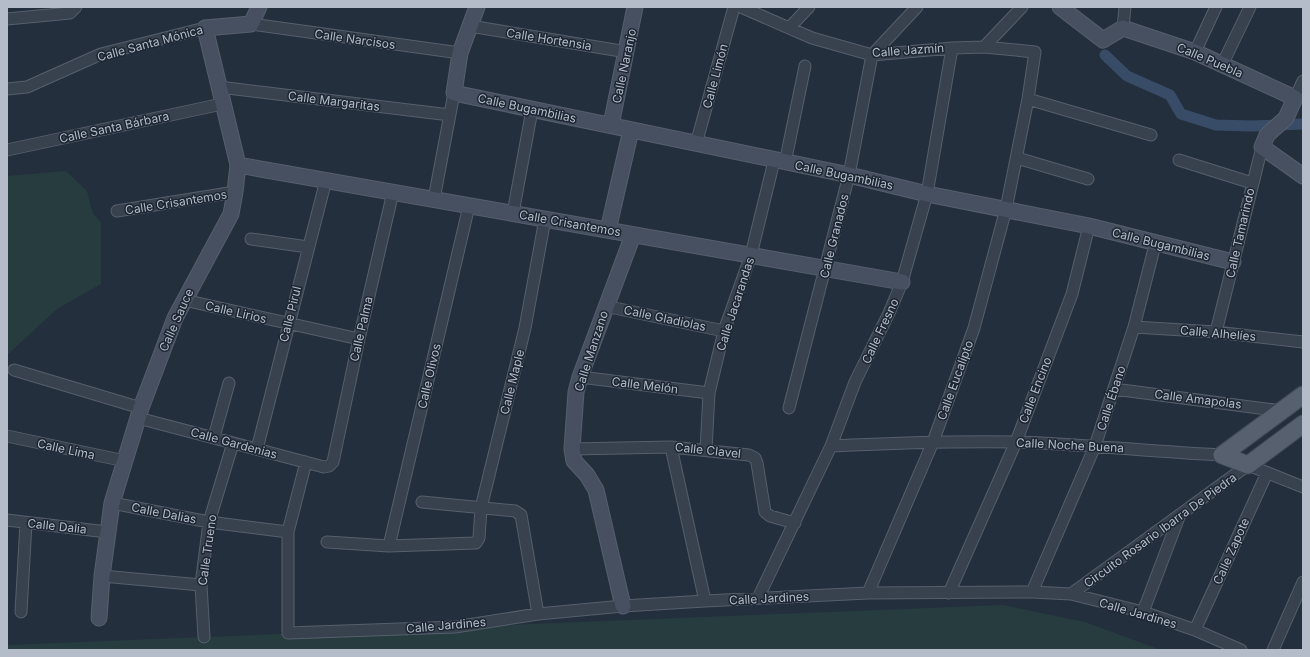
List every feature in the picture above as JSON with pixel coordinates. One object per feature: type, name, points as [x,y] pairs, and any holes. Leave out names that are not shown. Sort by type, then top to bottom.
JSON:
[{"type":"main road","name":"Circuito Rosario Ibarra De Piedra","points":[[1222,455],[1303,395]]},
{"type":"main road","points":[[1248,465],[1303,424]]},
{"type":"main road","name":"Calle Noche Buena","points":[[1222,455],[1248,465]]},
{"type":"street","points":[[7,19],[70,13],[76,7]]},
{"type":"street","points":[[251,24],[259,7]]},
{"type":"street","points":[[434,199],[460,53],[478,7]]},
{"type":"street","name":"Calle Naranjo","points":[[612,125],[635,7]]},
{"type":"street","name":"Calle Limón","points":[[696,144],[734,7]]},
{"type":"street","name":"Calle Jazmín","points":[[741,7],[812,38],[872,55],[952,48],[984,47],[1035,52]]},
{"type":"street","points":[[789,28],[808,7]]},
{"type":"street","points":[[872,55],[917,7]]},
{"type":"street","points":[[984,47],[1022,7]]},
{"type":"street","points":[[1060,7],[1103,40],[1122,28],[1125,7]]},
{"type":"street","points":[[1195,52],[1216,7]]},
{"type":"street","points":[[1222,65],[1250,7]]},
{"type":"street","name":"Calle Santa Mónica","points":[[7,89],[27,87],[101,54],[205,28],[251,24]]},
{"type":"street","name":"Calle Narcisos","points":[[251,24],[460,53]]},
{"type":"street","name":"Calle Hortensia","points":[[470,26],[627,52]]},
{"type":"street","name":"Calle Sauce","points":[[99,618],[107,532],[112,503],[124,461],[175,318],[231,214],[235,192],[238,164],[222,104],[205,28]]},
{"type":"street","name":"Calle Puebla","points":[[1122,28],[1195,52],[1295,98]]},
{"type":"street","name":"Calle Fresno","points":[[758,598],[795,524],[831,446],[855,382],[889,313],[902,282],[927,194],[952,48]]},
{"type":"street","name":"Calle Eucalipto","points":[[868,593],[933,442],[974,328],[1006,209],[1028,99],[1035,52]]},
{"type":"street","name":"Calle Granados","points":[[789,408],[850,176],[872,55]]},
{"type":"street","name":"Calle Jacarandas","points":[[706,450],[709,393],[724,331],[751,255],[779,162],[805,66]]},
{"type":"street","points":[[1303,81],[1286,118],[1264,141],[1303,176]]},
{"type":"street","name":"Calle Margaritas","points":[[219,87],[450,115]]},
{"type":"street","name":"Calle Bugambilias","points":[[454,93],[612,125],[927,194],[1089,226],[1233,262]]},
{"type":"street","points":[[1028,99],[1151,135]]},
{"type":"street","name":"Calle Santa Bárbara","points":[[7,150],[222,104]]},
{"type":"street","points":[[513,213],[532,110]]},
{"type":"street","points":[[608,230],[631,130]]},
{"type":"street","name":"Calle Tamarindo","points":[[1216,332],[1252,183],[1264,141]]},
{"type":"street","points":[[1017,158],[1088,179]]},
{"type":"street","points":[[1179,160],[1252,183]]},
{"type":"street","name":"Calle Crisantemos","points":[[238,164],[902,282]]},
{"type":"street","name":"Calle Pirul","points":[[257,449],[326,180]]},
{"type":"street","name":"Calle Crisantemos","points":[[117,211],[235,192]]},
{"type":"street","name":"Calle Palma","points":[[329,466],[333,462],[359,339],[393,192]]},
{"type":"street","name":"Calle Olivos","points":[[389,546],[469,206]]},
{"type":"street","name":"Calle Maple","points":[[389,546],[476,543],[479,538],[481,508],[525,328],[545,219]]},
{"type":"street","name":"Calle Encino","points":[[949,593],[1016,442],[1072,294],[1089,226]]},
{"type":"street","name":"Calle Manzano","points":[[623,606],[596,490],[587,475],[574,461],[572,449],[576,392],[605,306],[633,235]]},
{"type":"street","points":[[251,238],[308,246]]},
{"type":"street","name":"Calle Ébano","points":[[1032,592],[1095,446],[1134,327],[1156,242]]},
{"type":"street","name":"Calle Lirios","points":[[184,300],[359,339]]},
{"type":"street","name":"Calle Gladiolas","points":[[605,306],[724,331]]},
{"type":"street","name":"Calle Alhelíes","points":[[1134,327],[1216,332],[1303,342]]},
{"type":"street","name":"Calle Gardenias","points":[[14,370],[214,437],[306,462],[329,466]]},
{"type":"street","name":"Calle Melón","points":[[580,378],[709,393]]},
{"type":"street","points":[[214,437],[229,383]]},
{"type":"street","name":"Calle Amapolas","points":[[1114,389],[1282,411]]},
{"type":"street","name":"Calle Lima","points":[[7,436],[124,461]]},
{"type":"street","name":"Calle Noche Buena","points":[[831,446],[933,442],[1016,442],[1222,455]]},
{"type":"street","name":"Calle Trueno","points":[[204,637],[202,585],[209,522],[234,443]]},
{"type":"street","points":[[671,447],[705,601]]},
{"type":"street","name":"Calle Clavel","points":[[572,449],[671,447],[749,454],[755,458],[758,463],[765,512],[770,516],[795,524]]},
{"type":"street","points":[[288,532],[306,462]]},
{"type":"street","name":"Calle Noche Buena","points":[[1248,465],[1303,487]]},
{"type":"street","name":"Circuito Rosario Ibarra De Piedra","points":[[1071,594],[1179,517],[1248,465]]},
{"type":"street","name":"Calle Zapote","points":[[1195,630],[1267,472]]},
{"type":"street","points":[[422,502],[515,511],[521,515],[538,614]]},
{"type":"street","name":"Calle Dalias","points":[[112,503],[209,522],[288,532]]},
{"type":"street","points":[[1143,612],[1179,517]]},
{"type":"street","name":"Calle Dalia","points":[[7,520],[107,532]]},
{"type":"street","points":[[21,612],[26,522]]},
{"type":"street","name":"Calle Jardines","points":[[288,532],[288,633],[455,627],[538,614],[623,606],[758,598],[868,593],[1032,592],[1071,594],[1143,612],[1195,630],[1241,650]]},
{"type":"street","points":[[327,542],[389,546]]},
{"type":"street","points":[[102,576],[202,585]]},
{"type":"street","points":[[1272,650],[1303,582]]},
{"type":"green space","points":[[66,171],[87,191],[93,214],[101,222],[101,284],[57,309],[7,355],[7,176]]},
{"type":"green space","points":[[1003,605],[1085,622],[1161,650],[7,650],[7,645]]},
{"type":"waterway","points":[[1105,55],[1127,76],[1170,95],[1181,114],[1216,125],[1251,126],[1303,124]]}]
